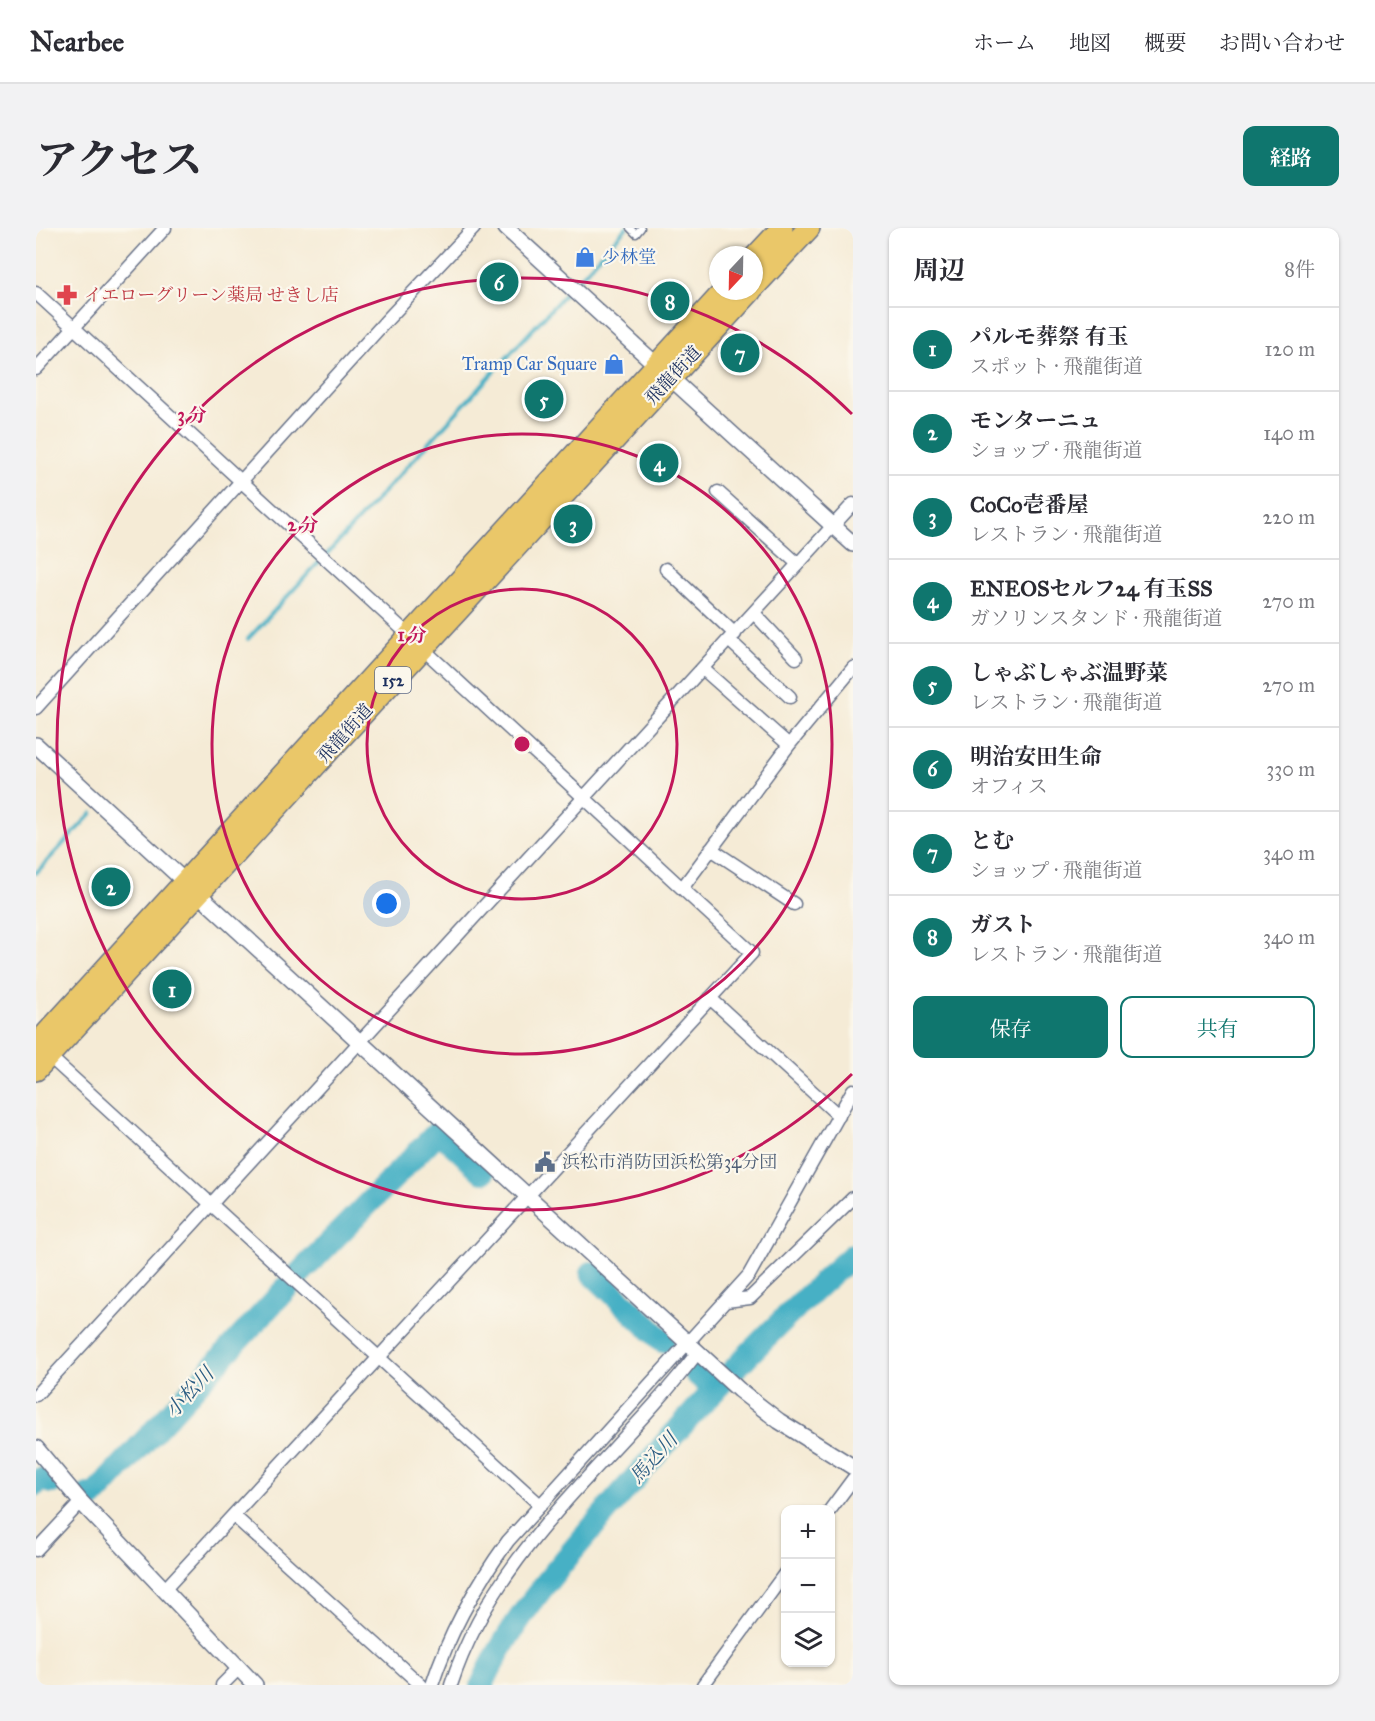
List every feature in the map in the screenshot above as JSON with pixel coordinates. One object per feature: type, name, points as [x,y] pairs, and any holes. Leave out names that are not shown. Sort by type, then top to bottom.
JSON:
[{"type":"highway","points":[[763,248],[782,228]]},
{"type":"highway","points":[[763,277],[809,228]]},
{"type":"highway","name":"飛龍街道","points":[[663,373],[717,300]]},
{"type":"highway","name":"飛龍街道","points":[[39,1052],[663,373],[741,300]]},
{"type":"street","points":[[36,369],[165,228]]},
{"type":"street","points":[[36,708],[474,228]]},
{"type":"street","points":[[507,229],[853,544]]},
{"type":"street","points":[[36,293],[752,953],[165,1589]]},
{"type":"street","points":[[718,492],[798,564]]},
{"type":"street","points":[[36,1395],[853,504]]},
{"type":"street","points":[[666,569],[790,696]]},
{"type":"street","points":[[754,613],[796,658]]},
{"type":"street","points":[[683,887],[789,745],[853,668]]},
{"type":"street","points":[[703,669],[789,745]]},
{"type":"street","points":[[36,745],[739,1390],[779,1421],[853,1467]]},
{"type":"street","points":[[711,849],[794,904]]},
{"type":"street","points":[[710,998],[839,1116]]},
{"type":"street","points":[[39,1052],[540,1504]]},
{"type":"street","points":[[451,1685],[460,1656],[487,1603],[520,1553],[662,1399],[693,1348],[726,1301],[749,1275],[853,1090]]},
{"type":"street","points":[[726,1301],[750,1298],[853,1198]]},
{"type":"street","points":[[432,1685],[441,1657],[485,1572],[508,1541],[540,1504],[693,1348]]},
{"type":"street","points":[[36,1448],[81,1502],[255,1685]]},
{"type":"street","points":[[835,1505],[853,1479]]},
{"type":"street","points":[[36,1550],[81,1502]]},
{"type":"street","points":[[234,1516],[420,1685]]},
{"type":"street","points":[[703,1685],[781,1579]]},
{"type":"street","points":[[222,1685],[239,1668]]},
{"type":"lane","points":[[631,230],[636,234],[641,228]]},
{"type":"waterway","points":[[579,279],[626,228]]},
{"type":"waterway","points":[[327,554],[564,295]]},
{"type":"waterway","points":[[248,639],[320,561]]},
{"type":"waterway","points":[[36,873],[92,813]]},
{"type":"waterway","name":"小松川","points":[[296,1277],[439,1131],[483,1172]]},
{"type":"waterway","name":"馬込川","points":[[482,1685],[493,1661],[521,1617],[552,1575],[603,1515],[724,1380],[787,1316],[853,1255]]},
{"type":"waterway","name":"小松川","points":[[592,1273],[663,1341]]},
{"type":"waterway","name":"小松川","points":[[88,1495],[93,1497],[290,1284]]},
{"type":"waterway","name":"小松川","points":[[696,1373],[715,1390]]},
{"type":"waterway","name":"小松川","points":[[36,1484],[41,1479],[52,1482]]},
{"type":"place","name":"少林堂","points":[[585,257]]},
{"type":"place","name":"明治安田生命","points":[[499,282]]},
{"type":"place","name":"イエローグリーン薬局 せきし店","points":[[67,295]]},
{"type":"place","name":"ガスト","points":[[670,301]]},
{"type":"place","name":"とむ","points":[[740,353]]},
{"type":"place","name":"Tramp Car Square","points":[[614,364]]},
{"type":"place","name":"しゃぶしゃぶ温野菜","points":[[544,399]]},
{"type":"place","name":"ENEOSセルフ24 有玉SS","points":[[659,463]]},
{"type":"place","name":"CoCo壱番屋","points":[[573,524]]},
{"type":"place","name":"モンターニュ","points":[[111,887]]},
{"type":"place","name":"パルモ葬祭 有玉","points":[[172,989]]},
{"type":"place","name":"浜松市消防団浜松第34分団","points":[[545,1162]]}]
